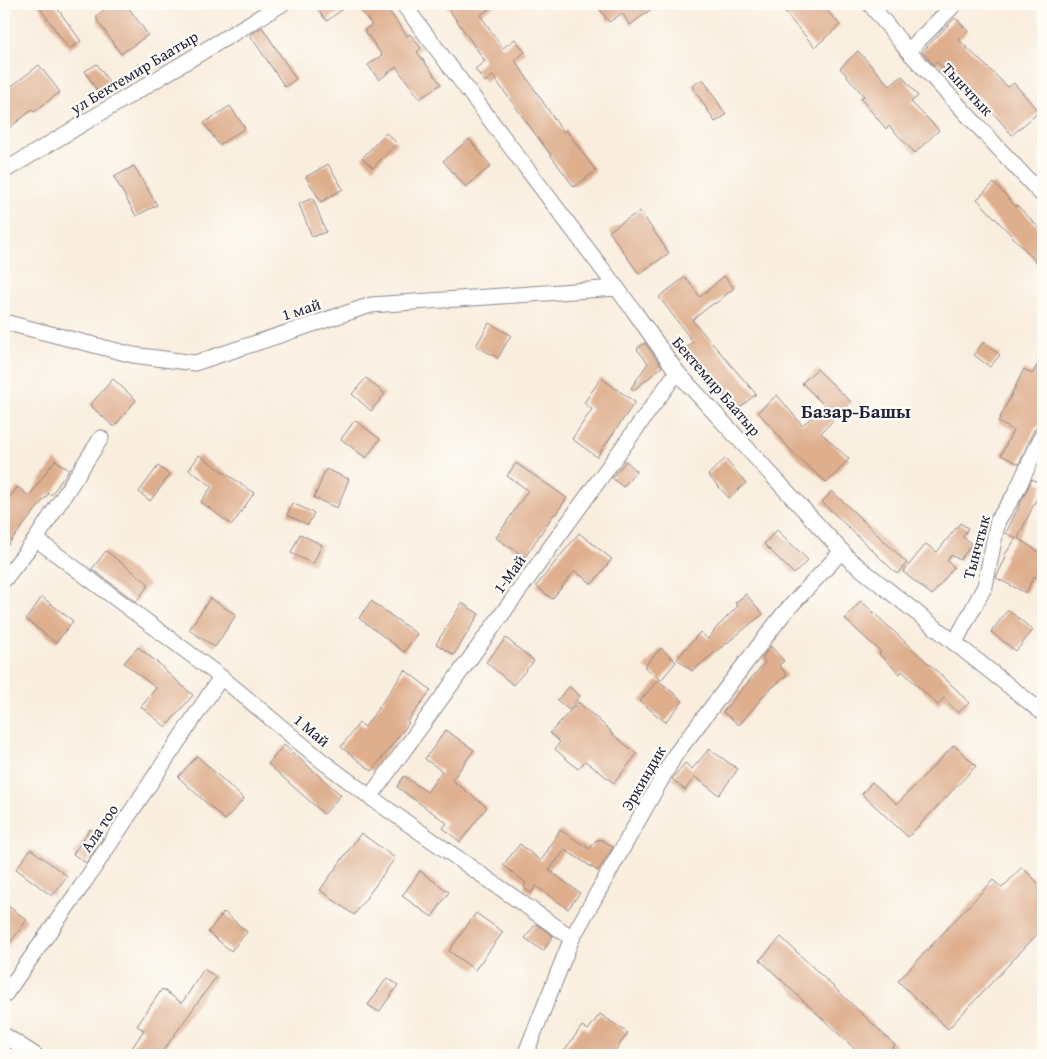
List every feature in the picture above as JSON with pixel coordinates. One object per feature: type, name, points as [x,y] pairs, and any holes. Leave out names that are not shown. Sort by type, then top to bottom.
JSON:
[{"type":"street","name":"ул Бектемир Баатыр","points":[[4,171],[282,4]]},
{"type":"street","name":"Бектемир Баатыр","points":[[403,4],[617,288],[677,372],[850,560],[1043,713]]},
{"type":"street","name":"Тынчтык","points":[[870,4],[908,51],[1043,196]]},
{"type":"street","points":[[908,51],[955,4]]},
{"type":"street","name":"1 май","points":[[4,322],[134,355],[195,363],[371,305],[617,288]]},
{"type":"street","name":"1-Май","points":[[370,797],[677,372]]},
{"type":"street","name":"Тынчтык","points":[[955,642],[985,586],[998,520],[1015,494],[1043,434]]},
{"type":"street","points":[[4,580],[36,539],[101,438]]},
{"type":"street","name":"1 Май","points":[[36,539],[221,677],[322,761],[370,797],[572,938]]},
{"type":"street","name":"Эркиндик","points":[[525,1055],[572,938],[675,756],[784,613],[842,551]]},
{"type":"street","name":"Ала тоо","points":[[4,996],[81,887],[221,677]]},
{"type":"street","points":[[4,1035],[36,1055]]},
{"type":"building","points":[[37,4],[54,4],[81,41],[69,49]]},
{"type":"building","points":[[112,4],[126,4],[148,35],[121,54],[97,20],[97,15]]},
{"type":"building","points":[[326,4],[349,4],[327,21],[318,10]]},
{"type":"building","points":[[356,4],[384,4],[407,36],[410,34],[421,48],[417,52],[441,84],[420,99],[396,67],[379,80],[368,65],[382,55],[364,30],[372,25]]},
{"type":"building","points":[[445,4],[497,4],[480,15],[503,48],[515,39],[525,52],[515,60],[563,132],[566,130],[596,171],[574,187],[493,76],[485,82],[475,69],[485,61]]},
{"type":"building","points":[[596,4],[658,4],[630,25],[622,13],[609,22]]},
{"type":"building","points":[[796,4],[821,4],[840,25],[815,47],[785,13]]},
{"type":"building","points":[[955,18],[968,31],[959,40],[1008,87],[1014,83],[1039,112],[1012,135],[977,94],[974,97],[937,62],[934,65],[922,52]]},
{"type":"building","points":[[262,27],[296,79],[285,87],[250,35]]},
{"type":"building","points":[[858,51],[890,86],[902,76],[918,96],[911,102],[939,130],[915,153],[889,126],[886,129],[861,99],[864,96],[840,68]]},
{"type":"building","points":[[97,64],[112,87],[99,94],[85,71]]},
{"type":"building","points":[[39,65],[60,92],[34,112],[32,110],[4,132],[4,92]]},
{"type":"building","points":[[703,79],[726,115],[715,122],[692,86]]},
{"type":"building","points":[[230,106],[245,128],[219,145],[204,123]]},
{"type":"building","points":[[386,133],[397,143],[373,168],[362,158]]},
{"type":"building","points":[[469,139],[491,166],[466,187],[443,161]]},
{"type":"building","points":[[328,164],[343,189],[321,202],[306,177]]},
{"type":"building","points":[[134,166],[157,205],[136,216],[114,177]]},
{"type":"building","points":[[994,183],[1043,232],[1043,269],[977,199]]},
{"type":"building","points":[[313,198],[326,232],[312,237],[299,204]]},
{"type":"building","points":[[640,211],[669,253],[639,274],[609,231]]},
{"type":"building","points":[[724,276],[734,288],[692,320],[756,394],[737,410],[685,349],[693,342],[659,297],[685,277],[700,297]]},
{"type":"building","points":[[489,323],[511,335],[498,358],[476,346]]},
{"type":"building","points":[[983,342],[1000,355],[990,367],[974,355]]},
{"type":"building","points":[[645,343],[662,367],[634,390],[631,388],[648,363],[637,349]]},
{"type":"building","points":[[1043,356],[1043,425],[1038,426],[1034,430],[1019,464],[1001,455],[1013,430],[998,422],[1024,369],[1032,374]]},
{"type":"building","points":[[817,369],[851,402],[821,433],[849,459],[827,483],[794,454],[758,412],[777,395],[802,425],[826,407],[802,383]]},
{"type":"building","points":[[366,378],[385,394],[371,411],[352,394]]},
{"type":"building","points":[[601,378],[635,402],[597,457],[572,439],[592,409],[584,403]]},
{"type":"building","points":[[113,379],[136,400],[114,427],[90,405]]},
{"type":"building","points":[[355,420],[380,439],[366,458],[341,439]]},
{"type":"building","points":[[199,455],[254,493],[232,525],[201,502],[212,486],[189,470]]},
{"type":"building","points":[[725,459],[746,483],[729,498],[708,475]]},
{"type":"building","points":[[55,460],[69,470],[51,495],[49,493],[4,550],[4,504],[18,487],[29,496]]},
{"type":"building","points":[[626,461],[637,471],[623,487],[612,478]]},
{"type":"building","points":[[516,463],[567,498],[525,557],[496,538],[528,490],[507,476]]},
{"type":"building","points":[[158,466],[170,475],[150,501],[139,492]]},
{"type":"building","points":[[326,469],[349,479],[337,508],[314,498]]},
{"type":"building","points":[[1032,479],[1043,485],[1018,538],[1043,555],[1043,582],[1034,576],[1026,593],[996,578],[1006,557],[1004,556],[1016,538],[1006,533]]},
{"type":"building","points":[[832,491],[907,563],[897,574],[822,502]]},
{"type":"building","points":[[292,503],[314,513],[308,525],[287,515]]},
{"type":"building","points":[[960,523],[968,528],[963,537],[972,544],[960,560],[951,555],[947,561],[954,567],[932,595],[903,572],[926,544],[937,552]]},
{"type":"building","points":[[777,530],[808,560],[794,574],[764,544]]},
{"type":"building","points":[[579,533],[612,559],[592,584],[575,571],[552,599],[536,586]]},
{"type":"building","points":[[300,534],[322,545],[313,564],[291,553]]},
{"type":"building","points":[[106,551],[149,584],[136,602],[92,569]]},
{"type":"building","points":[[746,594],[763,614],[692,671],[677,659],[700,632],[708,639],[738,606],[735,603]]},
{"type":"building","points":[[42,597],[73,621],[56,643],[26,619]]},
{"type":"building","points":[[210,598],[236,615],[215,647],[189,630]]},
{"type":"building","points":[[371,601],[417,634],[404,652],[359,618]]},
{"type":"building","points":[[861,601],[969,703],[958,713],[944,698],[938,705],[902,671],[900,674],[879,654],[881,652],[845,619]]},
{"type":"building","points":[[462,603],[479,614],[454,655],[436,644]]},
{"type":"building","points":[[1008,610],[1033,630],[1016,651],[991,632]]},
{"type":"building","points":[[506,638],[534,661],[513,685],[486,662]]},
{"type":"building","points":[[771,646],[784,661],[779,665],[787,675],[767,692],[739,725],[723,712],[765,662],[762,658]]},
{"type":"building","points":[[138,647],[193,695],[166,727],[141,707],[156,688],[124,663]]},
{"type":"building","points":[[661,648],[676,662],[661,680],[644,667]]},
{"type":"building","points":[[405,670],[431,690],[407,722],[409,723],[372,771],[341,747],[359,723],[365,727]]},
{"type":"building","points":[[658,680],[683,701],[665,722],[640,701]]},
{"type":"building","points":[[569,687],[580,696],[569,710],[557,700]]},
{"type":"building","points":[[578,702],[637,754],[614,783],[585,761],[578,769],[555,749],[560,742],[550,733]]},
{"type":"building","points":[[446,730],[474,750],[452,780],[487,807],[460,842],[443,828],[447,823],[397,787],[404,776],[427,792],[442,771],[425,759]]},
{"type":"building","points":[[284,745],[341,795],[324,814],[268,764]]},
{"type":"building","points":[[954,745],[976,766],[908,837],[862,794],[872,782],[897,804]]},
{"type":"building","points":[[709,749],[738,769],[719,795],[695,777],[685,790],[672,779],[685,763],[692,769]]},
{"type":"building","points":[[197,756],[244,799],[225,820],[178,777]]},
{"type":"building","points":[[90,829],[103,838],[86,863],[73,854]]},
{"type":"building","points":[[560,830],[590,849],[596,840],[602,840],[613,847],[598,871],[565,850],[549,870],[580,893],[568,909],[536,886],[531,893],[524,888],[526,883],[503,865],[520,844],[541,861]]},
{"type":"building","points":[[361,833],[395,858],[354,915],[320,890]]},
{"type":"building","points":[[31,849],[67,876],[52,896],[16,869]]},
{"type":"building","points":[[1022,867],[1043,888],[1043,912],[1036,920],[1043,928],[948,1029],[898,981],[993,880],[1002,888]]},
{"type":"building","points":[[420,871],[449,892],[432,917],[402,896]]},
{"type":"building","points":[[4,903],[27,920],[4,951]]},
{"type":"building","points":[[224,912],[247,932],[231,951],[208,932]]},
{"type":"building","points":[[476,913],[503,932],[475,970],[449,951]]},
{"type":"building","points":[[536,924],[553,936],[543,951],[525,938]]},
{"type":"building","points":[[781,937],[895,1045],[885,1055],[861,1055],[760,960]]},
{"type":"building","points":[[204,969],[216,977],[160,1055],[143,1055],[132,1048],[144,1030],[137,1026],[162,989],[182,1003]]},
{"type":"building","points":[[387,978],[398,985],[379,1012],[368,1005]]},
{"type":"building","points":[[600,1014],[628,1033],[612,1055],[561,1055],[582,1026],[588,1030]]},
{"type":"district","name":"Базар-Башы","points":[[856,411]]}]
